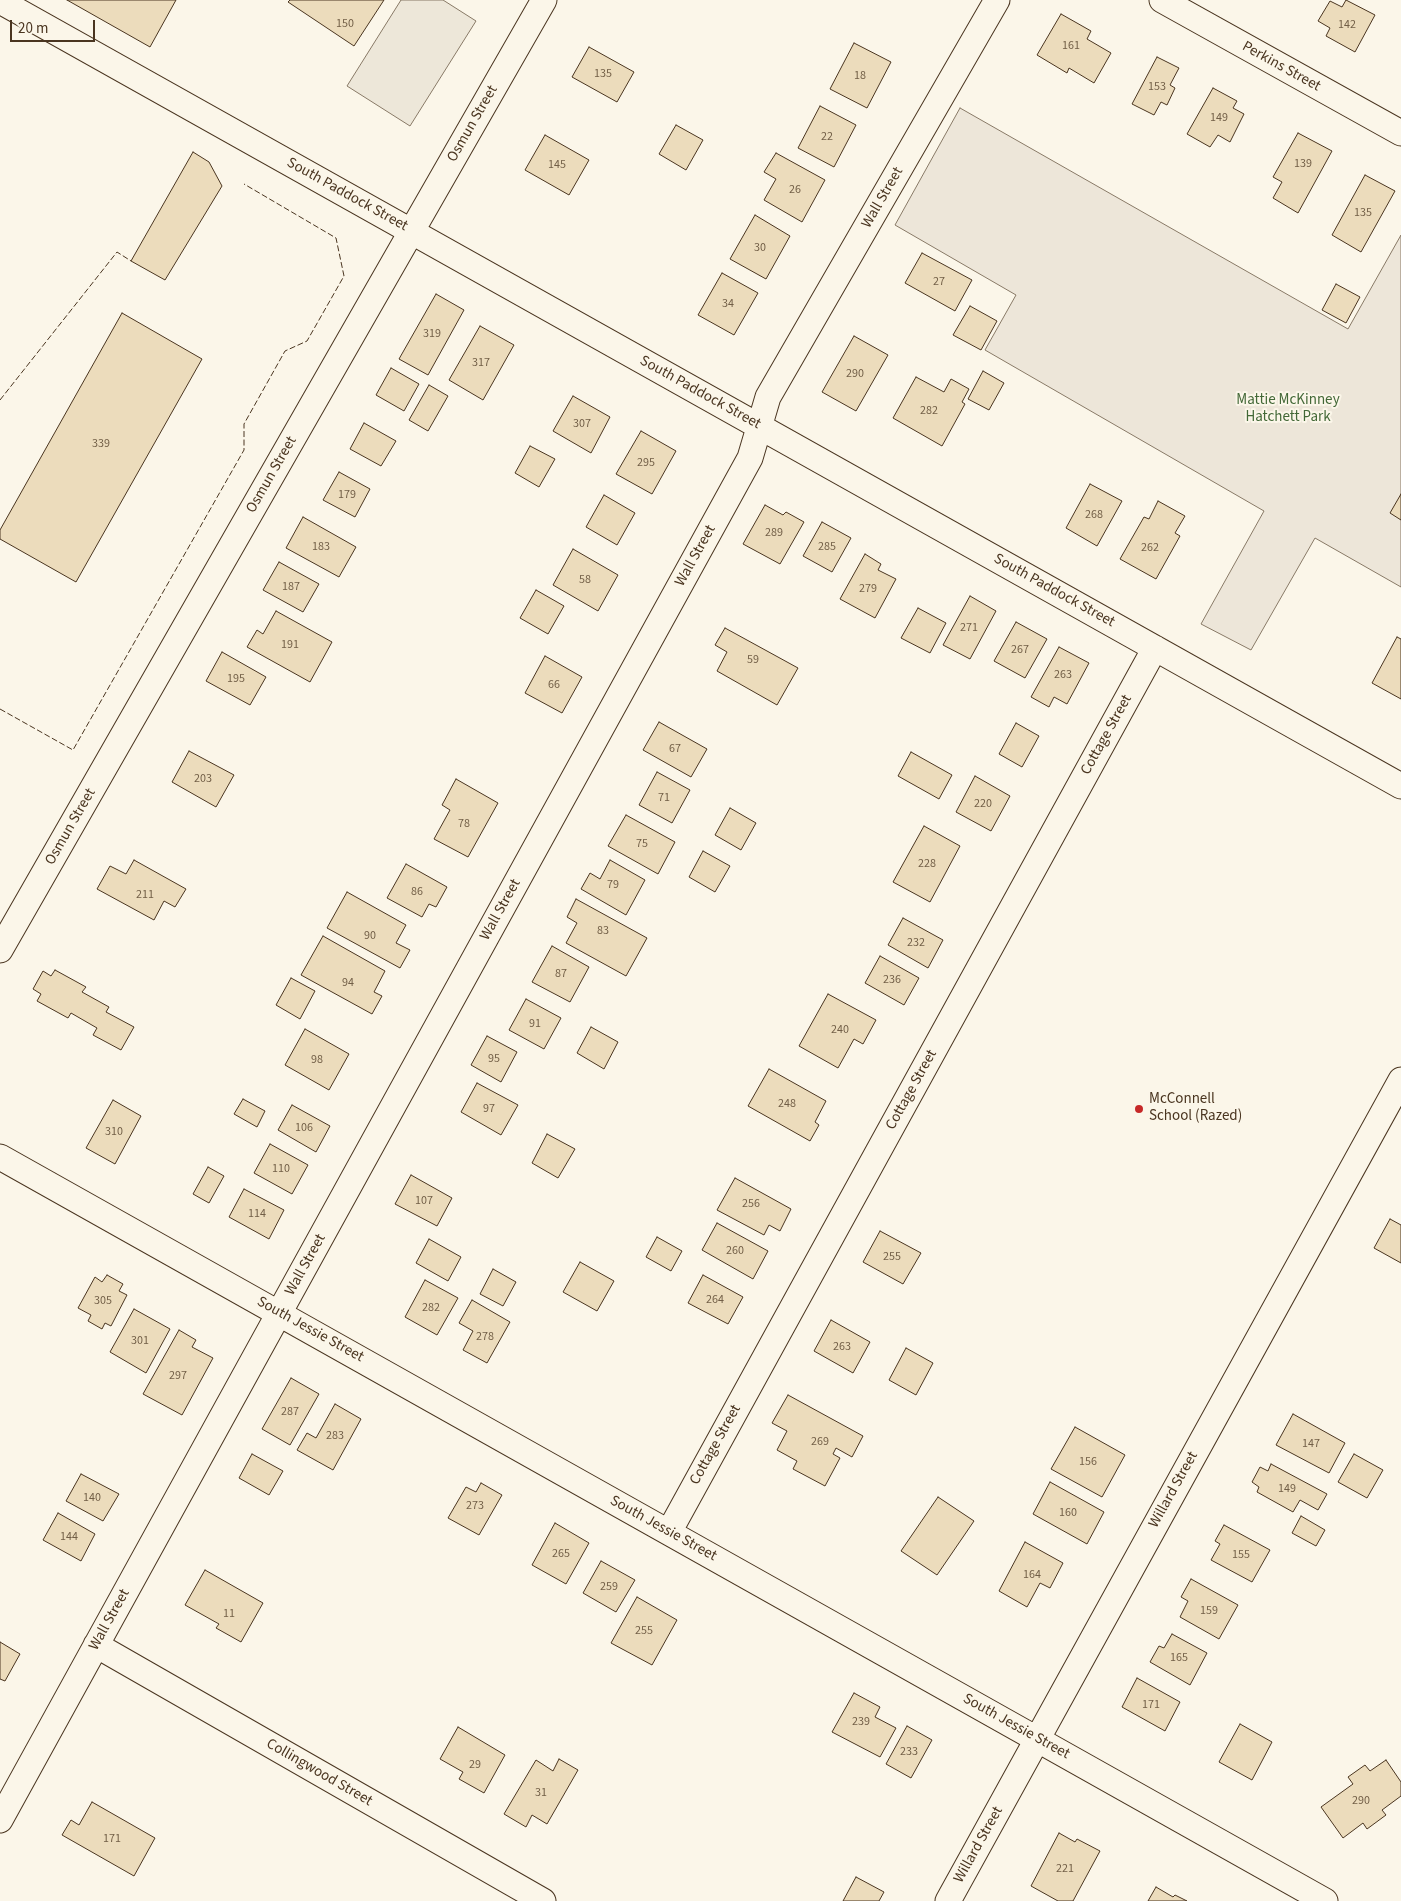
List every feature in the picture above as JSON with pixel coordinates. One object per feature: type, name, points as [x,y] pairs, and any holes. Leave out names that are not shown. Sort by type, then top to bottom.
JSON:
[{"type":"street","name":"Osmun Street","points":[[0,950],[544,0]]},
{"type":"street","name":"Wall Street","points":[[0,1820],[750,458],[768,397],[997,0]]},
{"type":"street","name":"Perkins Street","points":[[1162,0],[1401,133]]},
{"type":"street","name":"South Paddock Street","points":[[0,1],[1401,786]]},
{"type":"street","name":"Cottage Street","points":[[669,1532],[1155,648]]},
{"type":"street","name":"Willard Street","points":[[948,1901],[1401,1080]]},
{"type":"street","name":"South Jessie Street","points":[[0,1157],[1325,1901]]},
{"type":"street","name":"Collingwood Street","points":[[96,1645],[543,1901]]},
{"type":"green space","name":"Mattie McKinney Hatchett Park","points":[[960,108],[1348,329],[1401,235],[1401,587],[1315,538],[1251,650],[1201,624],[1264,511],[985,350],[1016,295],[895,225]]},
{"type":"shaded area","points":[[401,0],[443,0],[476,21],[410,126],[347,86]]},
{"type":"building","points":[[67,0],[176,0],[150,47]]},
{"type":"building","points":[[290,0],[384,0],[354,46],[288,2]]},
{"type":"building","points":[[1346,0],[1375,15],[1355,52],[1326,36],[1330,28],[1318,21],[1330,1],[1342,7]]},
{"type":"building","points":[[1061,14],[1091,31],[1087,39],[1111,53],[1094,83],[1069,68],[1067,73],[1037,55]]},
{"type":"building","points":[[854,43],[891,62],[867,108],[830,89]]},
{"type":"building","points":[[589,47],[634,72],[617,102],[572,77]]},
{"type":"building","points":[[1157,57],[1179,68],[1170,85],[1175,88],[1167,105],[1161,102],[1154,115],[1132,104]]},
{"type":"building","points":[[1213,88],[1237,101],[1233,108],[1244,114],[1230,142],[1218,135],[1210,147],[1187,134]]},
{"type":"building","points":[[820,106],[856,125],[834,167],[798,148]]},
{"type":"building","points":[[676,125],[703,140],[686,170],[659,154]]},
{"type":"building","points":[[1298,133],[1332,151],[1298,213],[1273,198],[1282,182],[1273,177]]},
{"type":"building","points":[[545,135],[589,160],[569,195],[525,170]]},
{"type":"building","points":[[193,152],[209,162],[222,186],[165,280],[131,261]]},
{"type":"building","points":[[776,153],[825,180],[802,222],[764,200],[776,179],[764,172]]},
{"type":"building","points":[[1365,175],[1395,191],[1361,252],[1332,235]]},
{"type":"building","points":[[755,215],[790,236],[766,279],[730,259]]},
{"type":"building","points":[[922,253],[972,280],[955,311],[905,283]]},
{"type":"building","points":[[722,273],[758,293],[734,335],[698,315]]},
{"type":"building","points":[[1336,284],[1360,297],[1346,323],[1322,310]]},
{"type":"building","points":[[436,294],[464,310],[428,375],[399,359]]},
{"type":"building","points":[[970,306],[997,321],[981,350],[953,335]]},
{"type":"building","points":[[122,313],[202,359],[76,582],[0,539],[0,530]]},
{"type":"building","points":[[480,326],[514,345],[483,400],[449,380]]},
{"type":"building","points":[[854,336],[888,355],[856,411],[822,392]]},
{"type":"building","points":[[391,368],[419,384],[404,411],[376,395]]},
{"type":"building","points":[[983,371],[1004,383],[989,410],[968,399]]},
{"type":"building","points":[[916,377],[944,392],[951,379],[969,389],[962,402],[965,404],[942,446],[893,418]]},
{"type":"building","points":[[429,385],[448,396],[428,431],[409,420]]},
{"type":"building","points":[[573,396],[610,417],[591,453],[553,431]]},
{"type":"building","points":[[364,423],[396,441],[381,466],[350,449]]},
{"type":"building","points":[[641,431],[676,451],[652,494],[616,474]]},
{"type":"building","points":[[530,446],[555,459],[539,487],[515,473]]},
{"type":"building","points":[[339,472],[370,489],[355,517],[323,500]]},
{"type":"building","points":[[1090,484],[1122,501],[1097,546],[1066,528]]},
{"type":"building","points":[[1401,494],[1401,520],[1390,513]]},
{"type":"building","points":[[604,495],[635,513],[617,545],[586,527]]},
{"type":"building","points":[[1158,501],[1185,516],[1175,533],[1180,536],[1156,579],[1120,559],[1144,517],[1149,519]]},
{"type":"building","points":[[765,505],[783,515],[786,512],[804,522],[780,564],[743,544]]},
{"type":"building","points":[[303,517],[356,547],[339,577],[286,548]]},
{"type":"building","points":[[822,522],[851,538],[832,572],[803,556]]},
{"type":"building","points":[[573,549],[618,575],[598,611],[553,585]]},
{"type":"building","points":[[865,554],[881,564],[878,570],[896,579],[875,618],[840,599]]},
{"type":"building","points":[[279,562],[319,584],[303,612],[263,590]]},
{"type":"building","points":[[536,590],[564,606],[548,634],[520,618]]},
{"type":"building","points":[[970,596],[996,611],[970,659],[943,645]]},
{"type":"building","points":[[918,608],[946,623],[930,653],[901,638]]},
{"type":"building","points":[[276,611],[332,642],[310,682],[247,647],[257,630],[263,634]]},
{"type":"building","points":[[1016,622],[1047,639],[1025,678],[994,661]]},
{"type":"building","points":[[725,628],[798,668],[777,705],[717,671],[727,652],[715,645]]},
{"type":"building","points":[[1397,637],[1401,639],[1401,699],[1372,683]]},
{"type":"building","points":[[1059,647],[1089,663],[1067,704],[1054,697],[1049,707],[1031,697]]},
{"type":"building","points":[[222,652],[266,677],[250,705],[206,681]]},
{"type":"building","points":[[545,656],[582,677],[562,713],[525,693]]},
{"type":"building","points":[[659,722],[707,749],[691,777],[643,750]]},
{"type":"building","points":[[1016,723],[1039,736],[1022,767],[999,754]]},
{"type":"building","points":[[189,751],[234,775],[216,807],[172,782]]},
{"type":"building","points":[[911,752],[952,775],[939,799],[898,776]]},
{"type":"building","points":[[657,772],[690,790],[672,823],[639,805]]},
{"type":"building","points":[[975,776],[1010,796],[991,831],[956,812]]},
{"type":"building","points":[[456,779],[498,803],[468,857],[434,839],[450,810],[442,805]]},
{"type":"building","points":[[730,808],[756,823],[741,850],[715,835]]},
{"type":"building","points":[[626,815],[675,842],[658,874],[608,846]]},
{"type":"building","points":[[924,826],[960,846],[930,902],[893,882]]},
{"type":"building","points":[[703,851],[730,866],[715,892],[689,877]]},
{"type":"building","points":[[134,860],[186,889],[175,907],[164,901],[154,920],[97,889],[110,866],[126,874]]},
{"type":"building","points":[[610,860],[645,880],[626,915],[581,889],[590,873],[600,879]]},
{"type":"building","points":[[406,864],[447,887],[436,907],[429,904],[422,917],[387,898]]},
{"type":"building","points":[[347,892],[406,925],[396,943],[410,950],[400,968],[327,928]]},
{"type":"building","points":[[576,899],[647,938],[626,976],[566,943],[577,923],[567,917]]},
{"type":"building","points":[[903,918],[943,940],[928,968],[888,945]]},
{"type":"building","points":[[323,936],[385,971],[374,992],[382,996],[372,1014],[301,975]]},
{"type":"building","points":[[552,946],[589,967],[570,1002],[532,982]]},
{"type":"building","points":[[880,956],[919,978],[904,1005],[865,983]]},
{"type":"building","points":[[55,970],[86,987],[82,992],[109,1007],[106,1012],[134,1027],[121,1050],[93,1035],[97,1028],[71,1013],[68,1018],[37,1001],[41,994],[33,989],[43,971],[51,976]]},
{"type":"building","points":[[291,978],[315,991],[300,1019],[276,1005]]},
{"type":"building","points":[[828,994],[876,1020],[863,1044],[854,1039],[838,1068],[799,1046]]},
{"type":"building","points":[[526,999],[561,1018],[544,1049],[509,1030]]},
{"type":"building","points":[[591,1027],[618,1042],[604,1069],[577,1053]]},
{"type":"building","points":[[305,1029],[349,1054],[329,1090],[285,1065]]},
{"type":"building","points":[[487,1036],[517,1052],[501,1082],[471,1065]]},
{"type":"building","points":[[769,1069],[826,1101],[815,1122],[819,1125],[810,1141],[748,1106]]},
{"type":"building","points":[[477,1083],[518,1105],[501,1135],[461,1112]]},
{"type":"building","points":[[243,1099],[265,1111],[257,1127],[234,1114]]},
{"type":"building","points":[[113,1100],[141,1116],[115,1164],[86,1148]]},
{"type":"building","points":[[292,1105],[330,1126],[316,1152],[278,1130]]},
{"type":"building","points":[[547,1134],[575,1149],[558,1178],[532,1163]]},
{"type":"building","points":[[270,1144],[308,1165],[292,1194],[254,1173]]},
{"type":"building","points":[[208,1167],[224,1176],[209,1203],[193,1194]]},
{"type":"building","points":[[411,1175],[452,1198],[437,1226],[395,1204]]},
{"type":"building","points":[[735,1178],[791,1209],[780,1231],[769,1225],[764,1235],[717,1210]]},
{"type":"building","points":[[244,1189],[284,1210],[269,1239],[229,1217]]},
{"type":"building","points":[[1390,1219],[1401,1225],[1401,1263],[1374,1248]]},
{"type":"building","points":[[717,1223],[768,1251],[753,1279],[702,1250]]},
{"type":"building","points":[[880,1231],[921,1253],[903,1284],[863,1262]]},
{"type":"building","points":[[657,1237],[682,1251],[671,1271],[646,1257]]},
{"type":"building","points":[[429,1239],[461,1257],[448,1281],[416,1263]]},
{"type":"building","points":[[580,1262],[614,1281],[597,1311],[563,1292]]},
{"type":"building","points":[[493,1269],[516,1282],[503,1306],[480,1294]]},
{"type":"building","points":[[107,1275],[123,1284],[119,1291],[127,1295],[111,1326],[105,1323],[102,1329],[88,1321],[91,1315],[78,1308],[95,1277],[102,1282]]},
{"type":"building","points":[[703,1275],[743,1297],[728,1324],[688,1303]]},
{"type":"building","points":[[425,1280],[458,1298],[437,1335],[405,1317]]},
{"type":"building","points":[[472,1300],[510,1322],[487,1363],[463,1350],[473,1331],[459,1323]]},
{"type":"building","points":[[134,1309],[170,1329],[146,1373],[110,1352]]},
{"type":"building","points":[[831,1320],[870,1342],[853,1373],[814,1351]]},
{"type":"building","points":[[179,1330],[196,1340],[192,1347],[213,1358],[182,1415],[143,1394]]},
{"type":"building","points":[[906,1348],[933,1363],[916,1395],[889,1380]]},
{"type":"building","points":[[291,1378],[319,1394],[290,1445],[262,1429]]},
{"type":"building","points":[[788,1395],[863,1436],[852,1457],[836,1448],[833,1454],[840,1458],[825,1486],[793,1469],[797,1461],[777,1450],[787,1431],[772,1423]]},
{"type":"building","points":[[335,1404],[361,1419],[333,1470],[297,1450],[307,1433],[316,1438]]},
{"type":"building","points":[[1293,1414],[1345,1443],[1329,1473],[1276,1445]]},
{"type":"building","points":[[1075,1427],[1125,1455],[1102,1497],[1051,1469]]},
{"type":"building","points":[[252,1454],[283,1471],[269,1495],[239,1478]]},
{"type":"building","points":[[1354,1454],[1383,1470],[1367,1498],[1338,1482]]},
{"type":"building","points":[[1271,1464],[1327,1494],[1318,1510],[1300,1500],[1293,1512],[1257,1492],[1259,1487],[1252,1482],[1260,1467],[1268,1471]]},
{"type":"building","points":[[81,1474],[119,1494],[103,1521],[66,1501]]},
{"type":"building","points":[[1050,1482],[1104,1512],[1087,1544],[1033,1514]]},
{"type":"building","points":[[481,1483],[502,1495],[479,1535],[448,1518],[466,1487],[476,1492]]},
{"type":"building","points":[[938,1497],[974,1521],[937,1575],[901,1551]]},
{"type":"building","points":[[58,1513],[95,1534],[81,1561],[43,1540]]},
{"type":"building","points":[[1301,1516],[1325,1530],[1316,1546],[1292,1533]]},
{"type":"building","points":[[555,1523],[589,1543],[566,1584],[532,1565]]},
{"type":"building","points":[[1224,1525],[1270,1550],[1252,1582],[1211,1560],[1220,1544],[1215,1541]]},
{"type":"building","points":[[1025,1542],[1063,1563],[1050,1588],[1040,1583],[1027,1607],[999,1591]]},
{"type":"building","points":[[601,1561],[635,1580],[616,1612],[583,1593]]},
{"type":"building","points":[[205,1570],[263,1603],[241,1642],[216,1628],[219,1624],[185,1605]]},
{"type":"building","points":[[1191,1579],[1238,1605],[1219,1639],[1180,1617],[1188,1601],[1181,1597]]},
{"type":"building","points":[[637,1597],[677,1620],[652,1665],[611,1643]]},
{"type":"building","points":[[1172,1634],[1207,1653],[1190,1685],[1150,1662],[1159,1646],[1164,1648]]},
{"type":"building","points":[[0,1642],[20,1654],[5,1681],[0,1679]]},
{"type":"building","points":[[1137,1678],[1180,1702],[1165,1731],[1122,1707]]},
{"type":"building","points":[[854,1693],[880,1707],[875,1717],[896,1728],[880,1757],[832,1732]]},
{"type":"building","points":[[1240,1724],[1272,1742],[1252,1780],[1219,1762]]},
{"type":"building","points":[[907,1726],[932,1740],[911,1778],[886,1764]]},
{"type":"building","points":[[458,1727],[505,1755],[484,1793],[459,1779],[463,1772],[440,1759]]},
{"type":"building","points":[[559,1759],[578,1770],[547,1824],[532,1815],[526,1827],[504,1814],[536,1760],[553,1771]]},
{"type":"building","points":[[1386,1760],[1401,1782],[1401,1796],[1382,1810],[1386,1815],[1367,1829],[1363,1823],[1343,1838],[1321,1807],[1353,1784],[1348,1777],[1365,1765],[1370,1771]]},
{"type":"building","points":[[92,1802],[155,1838],[134,1876],[62,1835],[71,1820],[79,1825]]},
{"type":"building","points":[[1059,1833],[1075,1842],[1077,1839],[1100,1851],[1073,1901],[1058,1901],[1031,1886]]},
{"type":"building","points":[[856,1877],[884,1892],[879,1901],[843,1901]]},
{"type":"building","points":[[1156,1887],[1173,1897],[1175,1895],[1187,1901],[1148,1901]]},
{"type":"fence","points":[[0,709],[73,750],[244,450],[244,424],[285,351],[307,341],[344,276],[336,238],[244,184]]},
{"type":"fence","points":[[0,400],[117,252],[131,261]]},
{"type":"place","name":"McConnell School (Razed)","points":[[1139,1109]]}]
